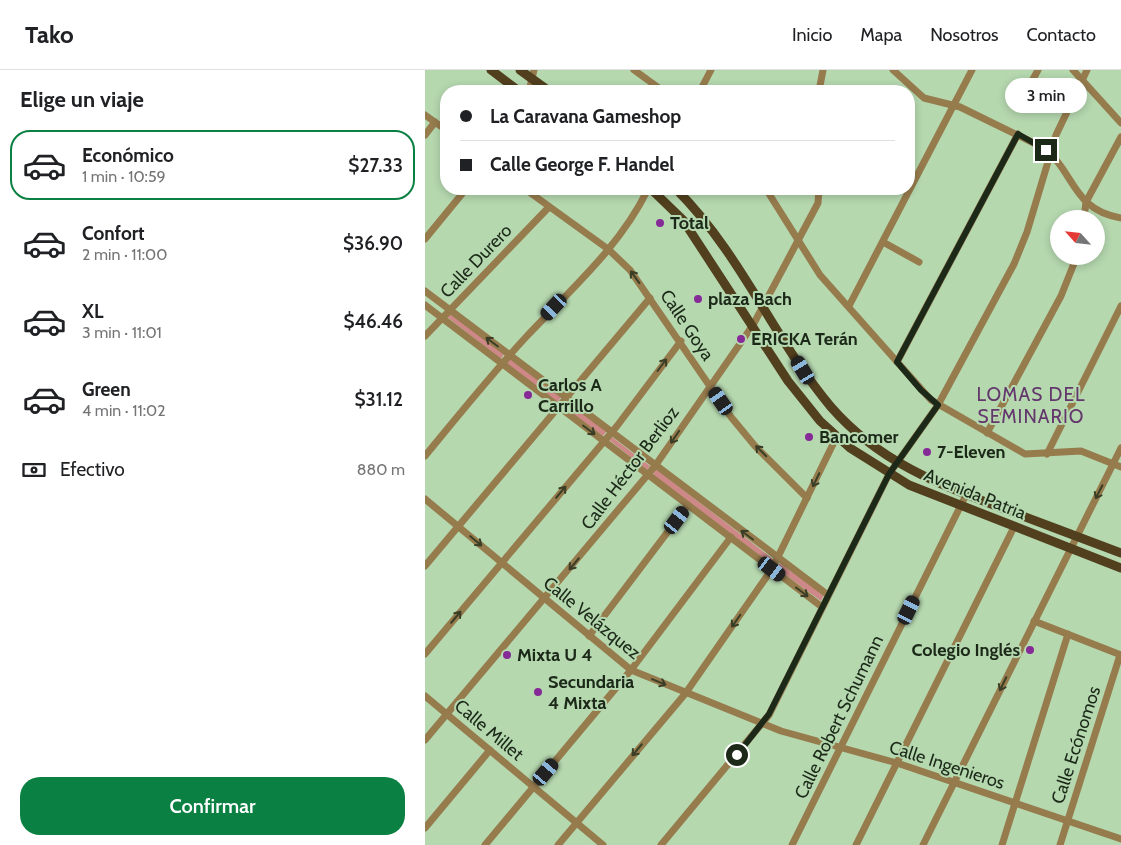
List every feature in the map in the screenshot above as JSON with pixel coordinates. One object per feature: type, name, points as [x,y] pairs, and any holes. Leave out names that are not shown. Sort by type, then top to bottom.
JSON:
[{"type":"main road","points":[[491,70],[511,85]]},
{"type":"main road","points":[[520,70],[533,74],[543,85]]},
{"type":"main road","name":"Avenida Patria","points":[[656,195],[683,220],[788,381],[820,420],[837,436],[889,474],[961,507],[1121,568]]},
{"type":"main road","name":"Avenida Patria","points":[[682,195],[698,211],[734,258],[803,370],[831,406],[873,447],[897,463],[966,495],[1121,553]]},
{"type":"street","points":[[703,85],[711,70]]},
{"type":"street","points":[[820,85],[823,70]]},
{"type":"street","points":[[893,70],[910,85]]},
{"type":"street","points":[[915,180],[972,70]]},
{"type":"street","points":[[1027,90],[1038,70]]},
{"type":"street","points":[[1073,70],[1121,123]]},
{"type":"street","points":[[661,845],[762,725],[889,474],[938,405],[1014,264],[1027,232],[1058,128],[1087,70]]},
{"type":"street","points":[[637,71],[655,85]]},
{"type":"street","points":[[915,89],[925,98],[953,106],[1018,134],[1050,153],[1086,202],[1100,212],[1121,218]]},
{"type":"street","points":[[425,115],[440,126]]},
{"type":"street","points":[[425,135],[435,122]]},
{"type":"street","points":[[897,362],[1018,134]]},
{"type":"street","points":[[1085,210],[1086,202],[1121,138]]},
{"type":"street","points":[[425,238],[461,195]]},
{"type":"street","name":"Calle Goya","points":[[533,195],[608,249],[631,270],[710,386],[755,446],[807,498]]},
{"type":"street","points":[[425,456],[509,355],[608,249],[629,224],[646,195]]},
{"type":"street","points":[[770,195],[820,275],[921,390],[938,405],[1025,454],[1081,452],[1121,467]]},
{"type":"street","name":"Calle Héctor Berlioz","points":[[425,740],[655,466],[753,325],[799,240],[817,204],[818,195]]},
{"type":"street","points":[[849,306],[907,195]]},
{"type":"street","name":"Calle Durero","points":[[425,336],[549,207]]},
{"type":"street","points":[[883,242],[919,262]]},
{"type":"street","points":[[987,433],[1061,296],[1073,265]]},
{"type":"street","points":[[425,291],[828,595]]},
{"type":"street","points":[[425,566],[651,298]]},
{"type":"street","points":[[425,305],[822,607]]},
{"type":"street","points":[[1047,454],[1121,306]]},
{"type":"street","points":[[425,654],[604,441],[681,341]]},
{"type":"street","points":[[558,845],[685,694],[772,569],[837,436]]},
{"type":"street","points":[[926,844],[1121,448]]},
{"type":"street","name":"Calle Robert Schumann","points":[[792,845],[966,495]]},
{"type":"street","name":"Calle Velázquez","points":[[425,499],[631,670],[762,725]]},
{"type":"street","points":[[589,636],[688,505]]},
{"type":"street","points":[[856,845],[1014,527]]},
{"type":"street","points":[[485,845],[631,670],[731,538]]},
{"type":"street","points":[[1035,621],[1121,655]]},
{"type":"street","points":[[1002,845],[1068,634]]},
{"type":"street","name":"Calle Ecónomos","points":[[1060,845],[1121,655]]},
{"type":"street","name":"Calle Millet","points":[[425,696],[603,845]]},
{"type":"street","name":"Calle Ingenieros","points":[[762,725],[897,763],[1121,839]]},
{"type":"street","points":[[425,828],[490,750]]},
{"type":"street","points":[[1119,845],[1121,839]]},
{"type":"shaded area","points":[[451,314],[504,354],[501,359],[447,317]]},
{"type":"shaded area","points":[[510,359],[561,397],[558,402],[506,364]]},
{"type":"shaded area","points":[[566,401],[607,431],[603,436],[562,406]]},
{"type":"shaded area","points":[[612,437],[650,466],[647,470],[609,440]]},
{"type":"shaded area","points":[[656,469],[773,559],[771,564],[653,475]]},
{"type":"shaded area","points":[[780,563],[824,595],[821,601],[776,568]]},
{"type":"place","name":"Total","points":[[660,223]]},
{"type":"place","name":"plaza Bach","points":[[698,299]]},
{"type":"place","name":"ERICKA Terán","points":[[741,339]]},
{"type":"place","name":"Carlos A Carrillo","points":[[528,395]]},
{"type":"place","name":"Bancomer","points":[[809,437]]},
{"type":"place","name":"7-Eleven","points":[[927,452]]},
{"type":"place","name":"Colegio Inglés","points":[[1030,650]]},
{"type":"place","name":"Mixta U 4","points":[[507,655]]},
{"type":"place","name":"Secundaria 4 Mixta","points":[[538,692]]},
{"type":"district","name":"LOMAS DEL SEMINARIO","points":[[1031,405]]},
{"type":"route","points":[[737,755],[769,714],[889,474],[938,405],[921,390],[897,362],[1018,134],[1046,150]]}]
